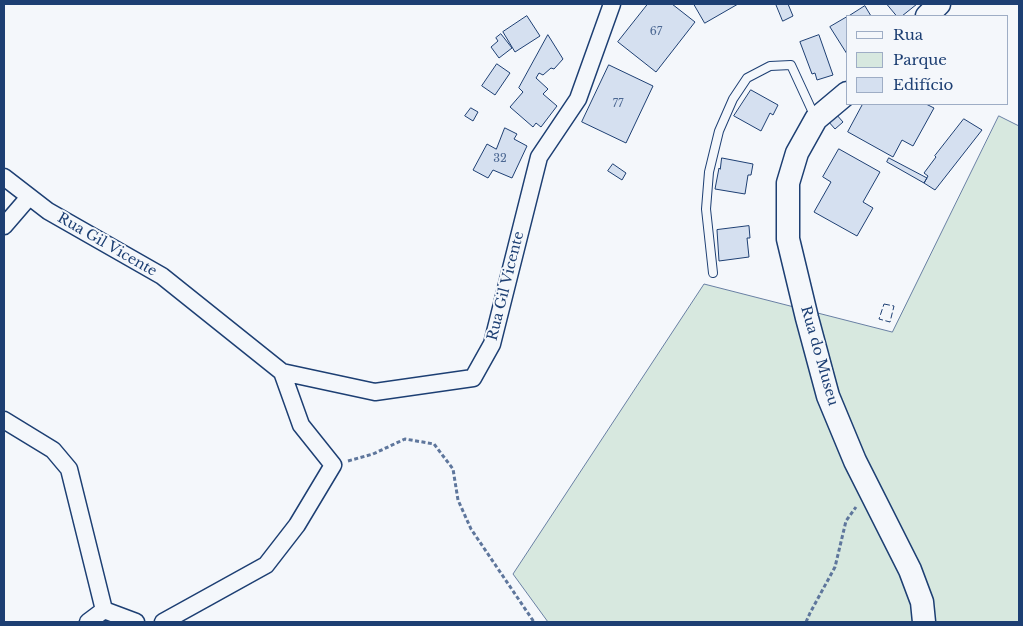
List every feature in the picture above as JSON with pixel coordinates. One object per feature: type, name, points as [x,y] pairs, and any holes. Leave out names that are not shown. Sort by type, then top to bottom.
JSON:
[{"type":"street","name":"Rua Gil Vicente","points":[[4,177],[48,211],[162,276],[282,372],[375,392],[473,378],[492,344],[539,157],[578,99],[612,4]]},
{"type":"street","points":[[928,15],[939,4]]},
{"type":"street","name":"Rua do Museu","points":[[846,94],[816,119],[797,153],[788,183],[788,239],[828,396],[855,462],[910,570],[922,602],[924,622]]},
{"type":"street","points":[[4,226],[29,197]]},
{"type":"street","points":[[163,622],[266,565],[297,525],[333,465],[301,425],[282,372]]},
{"type":"street","points":[[4,420],[52,450],[69,469],[104,610]]},
{"type":"street","points":[[88,622],[104,610]]},
{"type":"street","points":[[104,610],[136,622]]},
{"type":"lane","points":[[713,273],[706,209],[709,172],[719,131],[732,99],[747,78],[770,66],[790,65],[816,119]]},
{"type":"path","points":[[333,465],[373,454],[405,439],[434,444],[453,469],[458,500],[471,529],[534,622]]},
{"type":"path","points":[[806,622],[835,567],[846,521],[869,490]]},
{"type":"green space","points":[[999,116],[1019,126],[1019,622],[548,622],[513,574],[704,284],[892,332]]},
{"type":"building","points":[[648,4],[672,4],[695,22],[656,72],[618,42]]},
{"type":"building","points":[[694,4],[738,4],[705,23]]},
{"type":"building","points":[[776,4],[788,4],[793,16],[783,21]]},
{"type":"building","points":[[887,4],[917,4],[903,15],[896,15]]},
{"type":"building","points":[[865,6],[870,15],[851,15]]},
{"type":"building","points":[[527,16],[540,36],[515,52],[503,32]]},
{"type":"building","points":[[846,18],[846,52],[830,27]]},
{"type":"building","points":[[501,34],[512,48],[499,58],[491,47],[498,41],[496,38]]},
{"type":"building","points":[[548,35],[563,59],[554,69],[551,68],[543,75],[539,73],[536,78],[548,89],[543,94],[557,106],[541,127],[536,123],[533,127],[510,107],[523,92],[519,88]]},
{"type":"building","points":[[819,35],[833,75],[817,80],[815,73],[812,74],[800,42]]},
{"type":"building","points":[[497,64],[510,73],[495,95],[482,86]]},
{"type":"building","points":[[609,65],[653,86],[626,143],[582,122]]},
{"type":"building","points":[[751,90],[778,105],[773,115],[770,113],[761,131],[734,116]]},
{"type":"building","points":[[862,105],[928,105],[934,108],[913,146],[902,140],[893,157],[848,132]]},
{"type":"building","points":[[471,108],[478,112],[473,121],[465,116]]},
{"type":"building","points":[[836,114],[843,122],[835,129],[828,121]]},
{"type":"building","points":[[964,119],[982,130],[935,190],[924,183],[928,176],[924,173]]},
{"type":"building","points":[[505,128],[517,134],[514,139],[527,146],[512,178],[493,170],[488,178],[473,170],[487,144],[496,149]]},
{"type":"building","points":[[839,149],[880,172],[863,202],[873,208],[857,236],[814,212],[831,182],[823,177]]},
{"type":"building","points":[[722,158],[753,164],[751,175],[748,175],[745,194],[715,189]]},
{"type":"building","points":[[889,158],[927,178],[924,183],[887,162]]},
{"type":"building","points":[[613,164],[626,173],[622,180],[608,171]]},
{"type":"building","points":[[749,226],[750,238],[747,238],[749,257],[719,261],[717,230]]},
{"type":"fence","points":[[884,304],[894,306],[890,322],[879,319],[884,304]]}]
